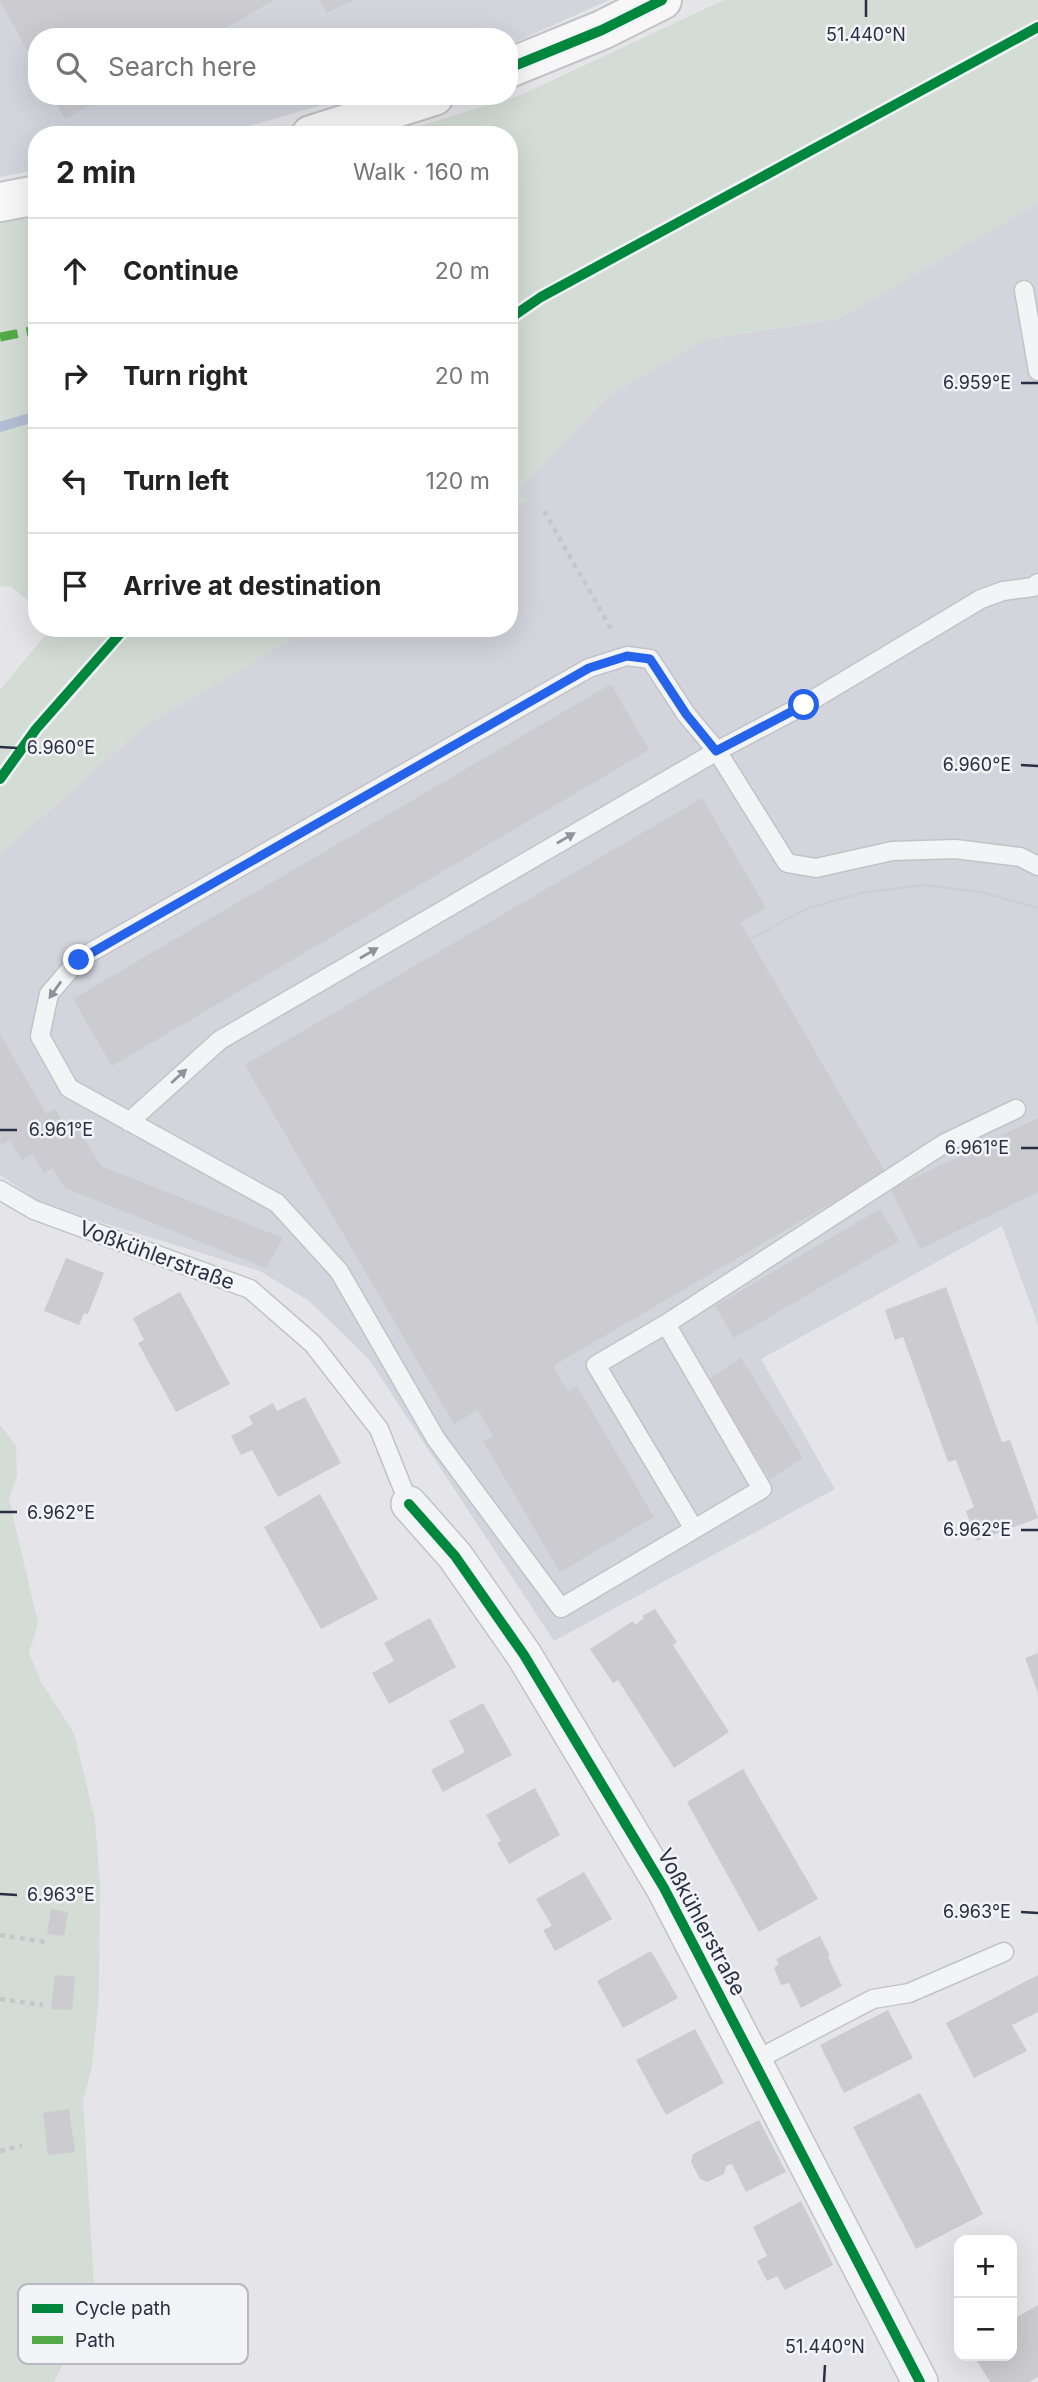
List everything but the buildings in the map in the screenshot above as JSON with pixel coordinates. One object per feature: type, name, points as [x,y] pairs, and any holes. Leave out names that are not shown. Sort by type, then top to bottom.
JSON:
[{"type":"street","points":[[518,64],[602,30],[662,0]]},
{"type":"street","points":[[339,126],[406,105]]},
{"type":"street","points":[[0,202],[28,197]]},
{"type":"street","name":"Voßkühlerstraße","points":[[409,1504],[455,1556],[524,1655],[664,1888],[920,2382]]},
{"type":"lane","points":[[1024,290],[1038,371]]},
{"type":"lane","points":[[129,1122],[220,1040],[716,751],[804,705],[981,599],[1003,591],[1033,587],[1038,583]]},
{"type":"lane","points":[[666,1324],[762,1489],[561,1608],[436,1439],[339,1271],[277,1203],[69,1088],[40,1036],[49,994],[79,960],[589,668],[627,656],[650,659],[686,714],[716,751],[787,863],[816,868],[892,851],[955,849],[1020,857],[1038,866]]},
{"type":"lane","points":[[694,1529],[596,1365],[666,1324],[945,1143],[1016,1109]]},
{"type":"lane","name":"Voßkühlerstraße","points":[[0,1190],[34,1210],[250,1289],[313,1344],[379,1429],[409,1504]]},
{"type":"lane","points":[[754,2061],[873,1999],[909,1993],[1004,1952]]},
{"type":"path","points":[[544,512],[627,656]]},
{"type":"path","points":[[0,1935],[46,1942]]},
{"type":"path","points":[[0,1999],[43,2005]]},
{"type":"path","points":[[0,2151],[22,2146]]},
{"type":"shaded area","points":[[0,0],[609,0],[518,41],[518,28],[28,28],[28,105],[322,105],[249,126],[28,126],[28,172],[0,177]]},
{"type":"shaded area","points":[[724,0],[1038,0],[1038,203],[838,319],[705,339],[609,395],[518,491],[518,126],[419,126],[488,105],[518,105],[518,96]]},
{"type":"shaded area","points":[[1038,203],[1038,1325],[1002,1226],[761,1359],[835,1489],[554,1641],[368,1358],[309,1301],[260,1271],[42,1204],[0,1175],[0,854],[145,726],[296,637],[518,637],[518,506],[528,500],[518,491],[609,395],[705,339],[838,319]]},
{"type":"shaded area","points":[[28,218],[28,601],[11,587],[0,586],[0,223]]},
{"type":"shaded area","points":[[518,491],[529,500],[518,507]]},
{"type":"shaded area","points":[[44,637],[296,637],[145,726],[0,854],[0,690]]},
{"type":"shaded area","points":[[0,1425],[16,1445],[17,1476],[9,1499],[38,1623],[29,1653],[41,1682],[74,1733],[95,1820],[100,1883],[99,1996],[92,2067],[83,2101],[94,2284],[18,2284],[18,2364],[63,2364],[54,2382],[0,2382]]},
{"type":"waterway","points":[[0,427],[28,419]]},
{"type":"tram line","points":[[750,939],[806,909],[861,893],[923,885],[981,892],[1038,908]]},
{"type":"marked path","points":[[0,337],[28,332]]},
{"type":"cycle path","points":[[518,64],[602,30],[662,0]]},
{"type":"cycle path","points":[[518,313],[541,297],[1038,27]]},
{"type":"cycle path","points":[[0,779],[36,729],[117,637]]},
{"type":"cycle path","points":[[409,1504],[455,1556],[524,1655],[664,1888],[920,2382]]},
{"type":"route","points":[[79,960],[589,668],[627,656],[650,659],[686,714],[716,751],[804,705]]}]
